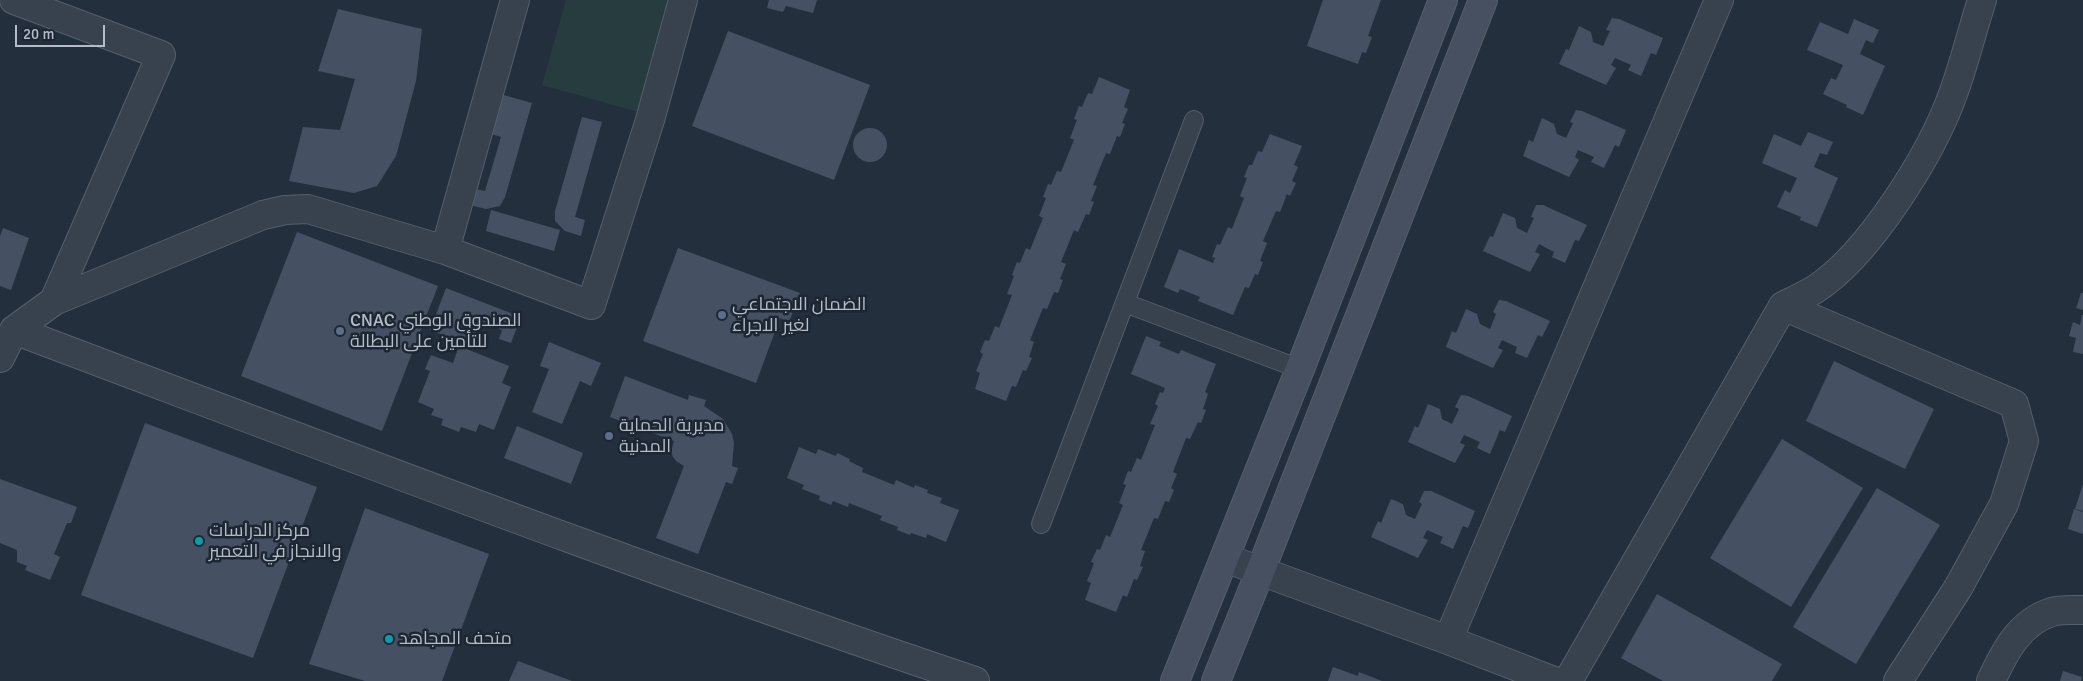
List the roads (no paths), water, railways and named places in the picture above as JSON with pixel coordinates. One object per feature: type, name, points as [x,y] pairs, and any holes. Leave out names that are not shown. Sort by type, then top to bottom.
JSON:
[{"type":"main road","points":[[1175,681],[1300,369],[1442,0]]},
{"type":"main road","points":[[1216,681],[1483,0]]},
{"type":"street","points":[[14,0],[161,55],[54,301]]},
{"type":"street","points":[[445,250],[515,0]]},
{"type":"street","points":[[0,358],[14,330],[54,301],[263,215],[285,210],[308,209],[445,250],[591,305],[650,120],[683,0]]},
{"type":"street","points":[[1448,640],[1718,0]]},
{"type":"street","points":[[1568,681],[1783,306],[1814,290],[1853,255],[1889,210],[1911,178],[1926,153],[1953,95],[1982,0]]},
{"type":"street","points":[[1783,306],[2014,404],[2024,441],[2004,504],[1958,588],[1898,681]]},
{"type":"street","points":[[14,330],[535,525],[842,637],[975,681]]},
{"type":"street","points":[[1225,558],[1554,681]]},
{"type":"street","points":[[1992,681],[2007,647],[2033,622],[2052,612],[2083,610]]},
{"type":"lane","points":[[1042,524],[1194,120]]},
{"type":"lane","points":[[1125,303],[1300,369]]},
{"type":"place","name":"الضمان الاجتماعي لغير الاجراء","points":[[722,315]]},
{"type":"place","name":"CNAC الصندوق الوطني للتأمين على البطالة","points":[[340,331]]},
{"type":"place","name":"مديرية الحماية المدنية","points":[[609,436]]},
{"type":"place","name":"مركز الدراسات والانجاز في التعمير","points":[[199,541]]},
{"type":"place","name":"متحف المجاهد","points":[[389,639]]}]
